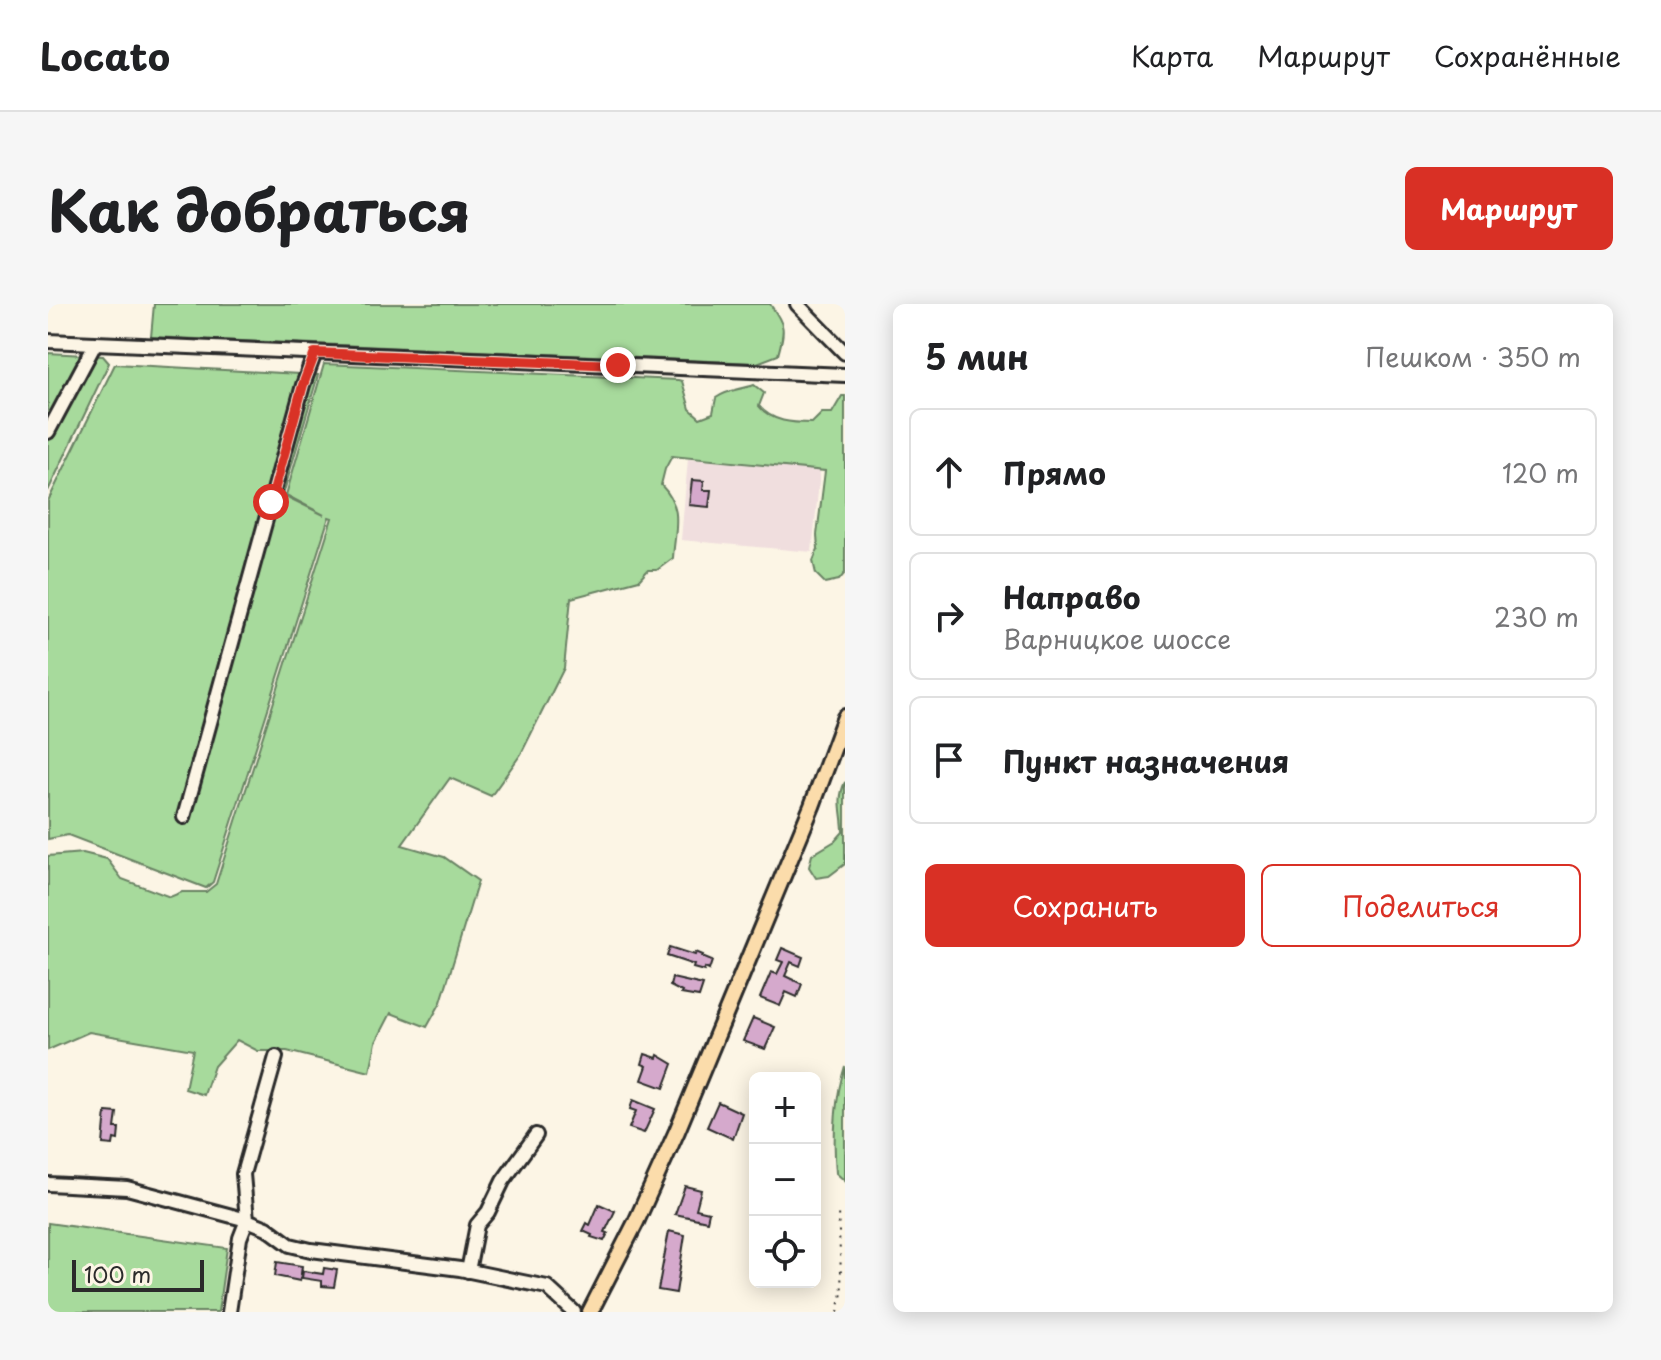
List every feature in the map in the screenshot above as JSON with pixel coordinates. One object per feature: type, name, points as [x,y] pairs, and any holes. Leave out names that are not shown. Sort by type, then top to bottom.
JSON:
[{"type":"main road","points":[[590,1312],[659,1172],[812,806],[845,717]]},
{"type":"street","points":[[797,304],[845,353]]},
{"type":"street","points":[[48,341],[845,375]]},
{"type":"street","points":[[48,432],[95,344]]},
{"type":"street","points":[[184,817],[303,385],[315,353]]},
{"type":"street","points":[[229,1312],[240,1238],[247,1220],[243,1174],[276,1057]]},
{"type":"street","points":[[468,1271],[477,1225],[536,1135]]},
{"type":"street","points":[[48,1184],[127,1188],[247,1220],[267,1228],[290,1245],[311,1250],[468,1271],[547,1287],[574,1312]]},
{"type":"path","points":[[838,1212],[842,1293],[838,1312]]},
{"type":"shaded area","points":[[688,459],[820,471],[812,552],[681,540]]},
{"type":"green space","points":[[154,304],[770,304],[779,318],[783,333],[778,355],[757,363],[151,337]]},
{"type":"green space","points":[[48,353],[103,356],[109,363],[48,491]]},
{"type":"green space","points":[[115,364],[318,375],[283,495],[324,515],[286,495],[324,364],[678,380],[682,381],[690,409],[700,418],[713,413],[716,398],[754,385],[764,393],[759,406],[770,415],[790,422],[812,423],[822,413],[832,413],[845,396],[845,573],[839,580],[825,583],[816,574],[813,561],[818,549],[825,471],[672,456],[661,485],[675,510],[673,558],[657,570],[648,570],[639,580],[571,598],[564,668],[521,754],[491,796],[450,778],[402,845],[444,857],[478,881],[441,1002],[427,1027],[391,1013],[376,1042],[370,1072],[287,1051],[258,1051],[237,1040],[214,1066],[204,1095],[185,1089],[193,1050],[89,1032],[48,1050],[48,856],[83,853],[107,859],[122,879],[170,897],[182,892],[206,892],[216,884],[332,518],[329,517],[213,882],[206,888],[68,835],[48,839],[48,501]]},
{"type":"green space","points":[[845,782],[845,864],[829,876],[816,878],[809,867],[812,855],[835,841],[843,832],[840,801]]},
{"type":"green space","points":[[845,1066],[845,1181],[836,1173],[835,1119]]},
{"type":"green space","points":[[48,1223],[227,1248],[218,1312],[48,1312]]},
{"type":"building","points":[[692,480],[704,481],[703,490],[711,490],[709,507],[689,505]]},
{"type":"building","points":[[670,947],[703,955],[712,961],[709,970],[693,968],[694,965],[667,956]]},
{"type":"building","points":[[782,948],[803,957],[800,966],[791,962],[785,976],[802,984],[797,997],[786,992],[780,1006],[760,998],[771,972],[777,974],[783,962],[777,960]]},
{"type":"building","points":[[672,978],[703,985],[699,997],[681,994],[670,986]]},
{"type":"building","points":[[753,1018],[775,1027],[765,1049],[743,1041]]},
{"type":"building","points":[[645,1054],[657,1058],[658,1055],[673,1064],[664,1088],[642,1080],[647,1066],[642,1064]]},
{"type":"building","points":[[633,1100],[655,1109],[644,1133],[629,1128],[636,1111],[630,1109]]},
{"type":"building","points":[[718,1102],[742,1113],[733,1139],[707,1127]]},
{"type":"building","points":[[106,1112],[117,1113],[115,1128],[119,1128],[118,1140],[114,1139],[113,1145],[103,1144]]},
{"type":"building","points":[[685,1186],[701,1190],[696,1209],[709,1212],[707,1221],[675,1214]]},
{"type":"building","points":[[599,1204],[615,1211],[604,1241],[583,1231],[587,1223],[590,1225]]},
{"type":"building","points":[[669,1231],[685,1235],[676,1293],[658,1290]]},
{"type":"building","points":[[277,1262],[302,1266],[300,1281],[275,1276]]},
{"type":"building","points":[[324,1268],[337,1270],[334,1287],[322,1286],[322,1281],[302,1278],[303,1271],[323,1274]]},
{"type":"route","points":[[271,502],[303,385],[315,353],[618,365]]}]
